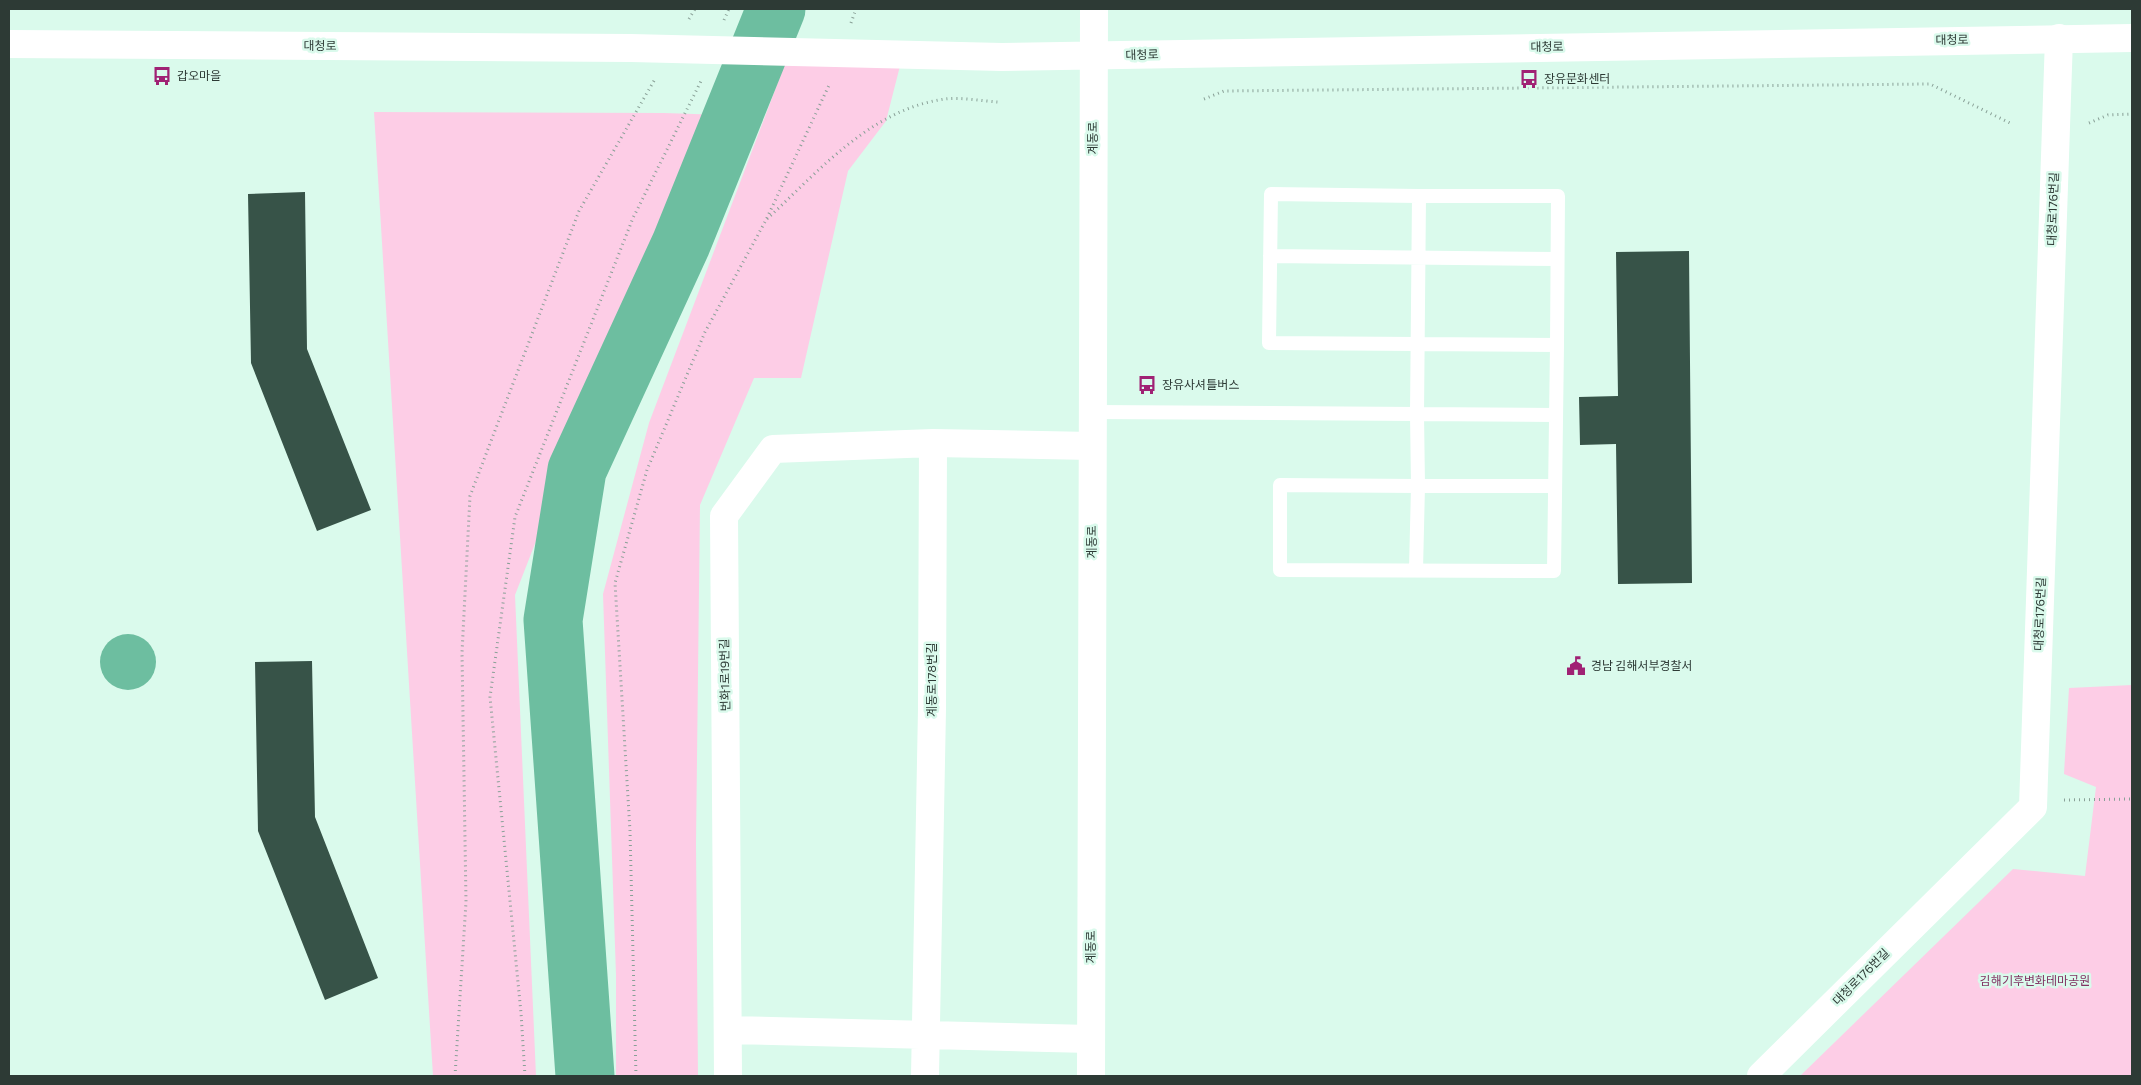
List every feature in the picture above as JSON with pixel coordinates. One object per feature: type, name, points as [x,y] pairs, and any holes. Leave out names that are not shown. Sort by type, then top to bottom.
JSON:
[{"type":"street","name":"계동로","points":[[1091,1076],[1094,9]]},
{"type":"street","name":"대청로176번길","points":[[1761,1076],[2033,808],[2059,38]]},
{"type":"street","points":[[2095,38],[2132,42]]},
{"type":"street","name":"대청로","points":[[9,44],[631,48],[962,57],[1094,57],[1206,53],[2132,38]]},
{"type":"street","points":[[933,443],[1092,446]]},
{"type":"street","name":"번화1로19번길","points":[[728,1076],[724,516],[773,449],[933,443]]},
{"type":"street","name":"계동로178번길","points":[[925,1076],[932,699],[933,443]]},
{"type":"street","points":[[729,1030],[1091,1039]]},
{"type":"lane","points":[[1555,486],[1280,485],[1280,570],[1554,571],[1557,345],[1558,259],[1558,196],[1271,194],[1269,343],[1557,345]]},
{"type":"lane","points":[[1416,570],[1419,196]]},
{"type":"lane","points":[[1270,256],[1558,259]]},
{"type":"lane","points":[[1093,412],[1556,415]]},
{"type":"path","points":[[685,26],[695,9]]},
{"type":"path","points":[[722,27],[729,9]]},
{"type":"path","points":[[849,27],[856,9]]},
{"type":"path","points":[[525,1076],[521,1012],[490,697],[516,517],[633,218],[705,72]]},
{"type":"path","points":[[455,1076],[466,902],[462,653],[470,496],[579,211],[656,76]]},
{"type":"path","points":[[636,1076],[630,831],[615,583],[647,470],[705,332],[766,220],[830,82]]},
{"type":"path","points":[[1204,99],[1224,91],[1930,84],[2010,123]]},
{"type":"path","points":[[766,220],[850,142],[901,110],[946,99],[998,102]]},
{"type":"path","points":[[2089,123],[2108,114],[2132,114]]},
{"type":"path","points":[[2034,801],[2132,799]]},
{"type":"green space","points":[[786,61],[901,62],[886,121],[848,171],[801,378],[754,378],[700,505],[696,844],[698,1076],[616,1076],[616,975],[603,594],[649,423]]},
{"type":"green space","points":[[374,112],[724,115],[630,300],[515,595],[536,1076],[433,1076]]},
{"type":"green space","name":"김해기후변화테마공원","points":[[2132,685],[2132,1076],[1800,1076],[2013,869],[2085,876],[2096,787],[2064,774],[2069,688]]},
{"type":"shaded area","points":[[123,634],[133,634],[148,642],[154,651],[156,662],[154,673],[148,682],[133,690],[123,690],[112,685],[105,678],[100,667],[100,657],[105,646],[112,639]]},
{"type":"building","points":[[305,192],[307,349],[371,510],[317,531],[251,363],[248,194]]},
{"type":"building","points":[[1689,251],[1692,583],[1618,584],[1616,444],[1580,445],[1579,397],[1618,396],[1616,252]]},
{"type":"building","points":[[312,661],[315,817],[378,978],[325,1000],[258,831],[255,662]]},
{"type":"waterway","points":[[585,1076],[553,620],[577,470],[681,244],[776,9]]},
{"type":"place","name":"갑오마을","points":[[162,76]]},
{"type":"place","name":"장유문화센터","points":[[1529,79]]},
{"type":"place","name":"장유사셔틀버스","points":[[1147,385]]},
{"type":"place","name":"경남 김해서부경찰서","points":[[1576,666]]}]
